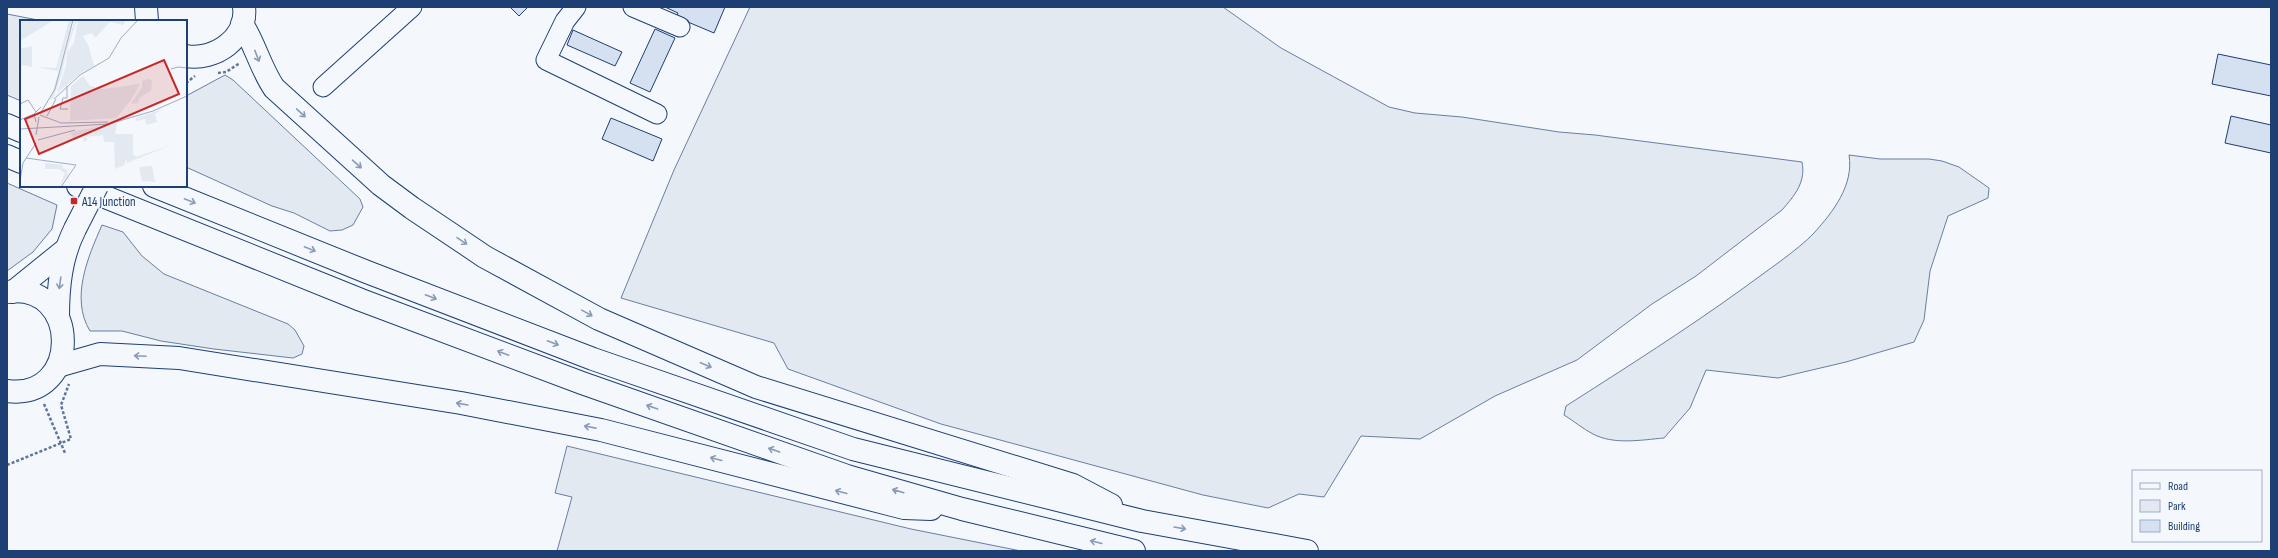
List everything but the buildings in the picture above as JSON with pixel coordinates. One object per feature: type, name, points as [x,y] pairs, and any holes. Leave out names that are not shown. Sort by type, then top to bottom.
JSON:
[{"type":"main road","points":[[146,7],[148,20]]},
{"type":"main road","points":[[187,69],[228,45],[236,35],[245,12]]},
{"type":"main road","points":[[245,12],[255,54],[264,73],[274,88],[380,185],[485,256],[599,319],[756,387],[1074,486],[1142,521]]},
{"type":"main road","points":[[187,56],[193,58],[210,55]]},
{"type":"main road","points":[[7,125],[20,131]]},
{"type":"main road","points":[[7,156],[20,162]]},
{"type":"main road","points":[[80,187],[361,300],[582,383],[847,476],[962,509],[1134,551]]},
{"type":"main road","points":[[58,317],[58,296],[65,250],[97,187]]},
{"type":"main road","points":[[156,187],[360,270],[593,359],[853,449],[1142,521],[1307,551]]},
{"type":"main road","points":[[10,292],[65,250]]},
{"type":"main road","points":[[10,292],[32,294],[47,304],[58,317],[64,333],[62,358],[58,366],[47,379],[33,388],[10,393]]},
{"type":"main road","points":[[58,366],[100,354],[179,358],[461,403],[601,430],[904,508],[962,509]]},
{"type":"lane","points":[[323,87],[412,7]]},
{"type":"lane","points":[[576,7],[565,21],[546,60],[658,114]]},
{"type":"lane","points":[[633,7],[680,27]]},
{"type":"path","points":[[39,384],[45,407],[65,453]]},
{"type":"green space","points":[[750,7],[1223,7],[1281,48],[1389,107],[1415,113],[1462,117],[1559,132],[1595,135],[1802,162],[1802,176],[1798,188],[1782,210],[1696,276],[1652,304],[1577,360],[1495,396],[1420,439],[1361,436],[1324,497],[1299,494],[1268,508],[1203,495],[941,424],[788,369],[774,343],[621,298],[674,170]]},
{"type":"green space","points":[[7,14],[38,20],[20,20],[20,101],[7,95]]},
{"type":"green space","points":[[225,75],[233,80],[360,199],[363,207],[353,225],[342,230],[330,231],[294,213],[272,206],[187,167],[187,95]]},
{"type":"green space","points":[[1849,155],[1880,159],[1929,159],[1942,161],[1959,167],[1989,188],[1988,198],[1948,216],[1930,271],[1924,320],[1914,342],[1846,362],[1778,378],[1706,370],[1690,408],[1664,438],[1637,441],[1610,440],[1593,434],[1564,415],[1566,406],[1701,318],[1781,261],[1807,240],[1835,207],[1845,187],[1850,166]]},
{"type":"green space","points":[[7,183],[57,205],[52,229],[33,252],[7,271]]},
{"type":"green space","points":[[102,225],[123,232],[142,256],[164,274],[288,324],[295,330],[304,346],[302,354],[293,358],[161,341],[122,331],[90,331],[84,318],[81,305],[81,291],[91,250]]},
{"type":"green space","points":[[567,446],[911,529],[1021,551],[557,551],[572,497],[555,493]]},
{"type":"place","name":"A14 Junction","points":[[74,201]]}]
